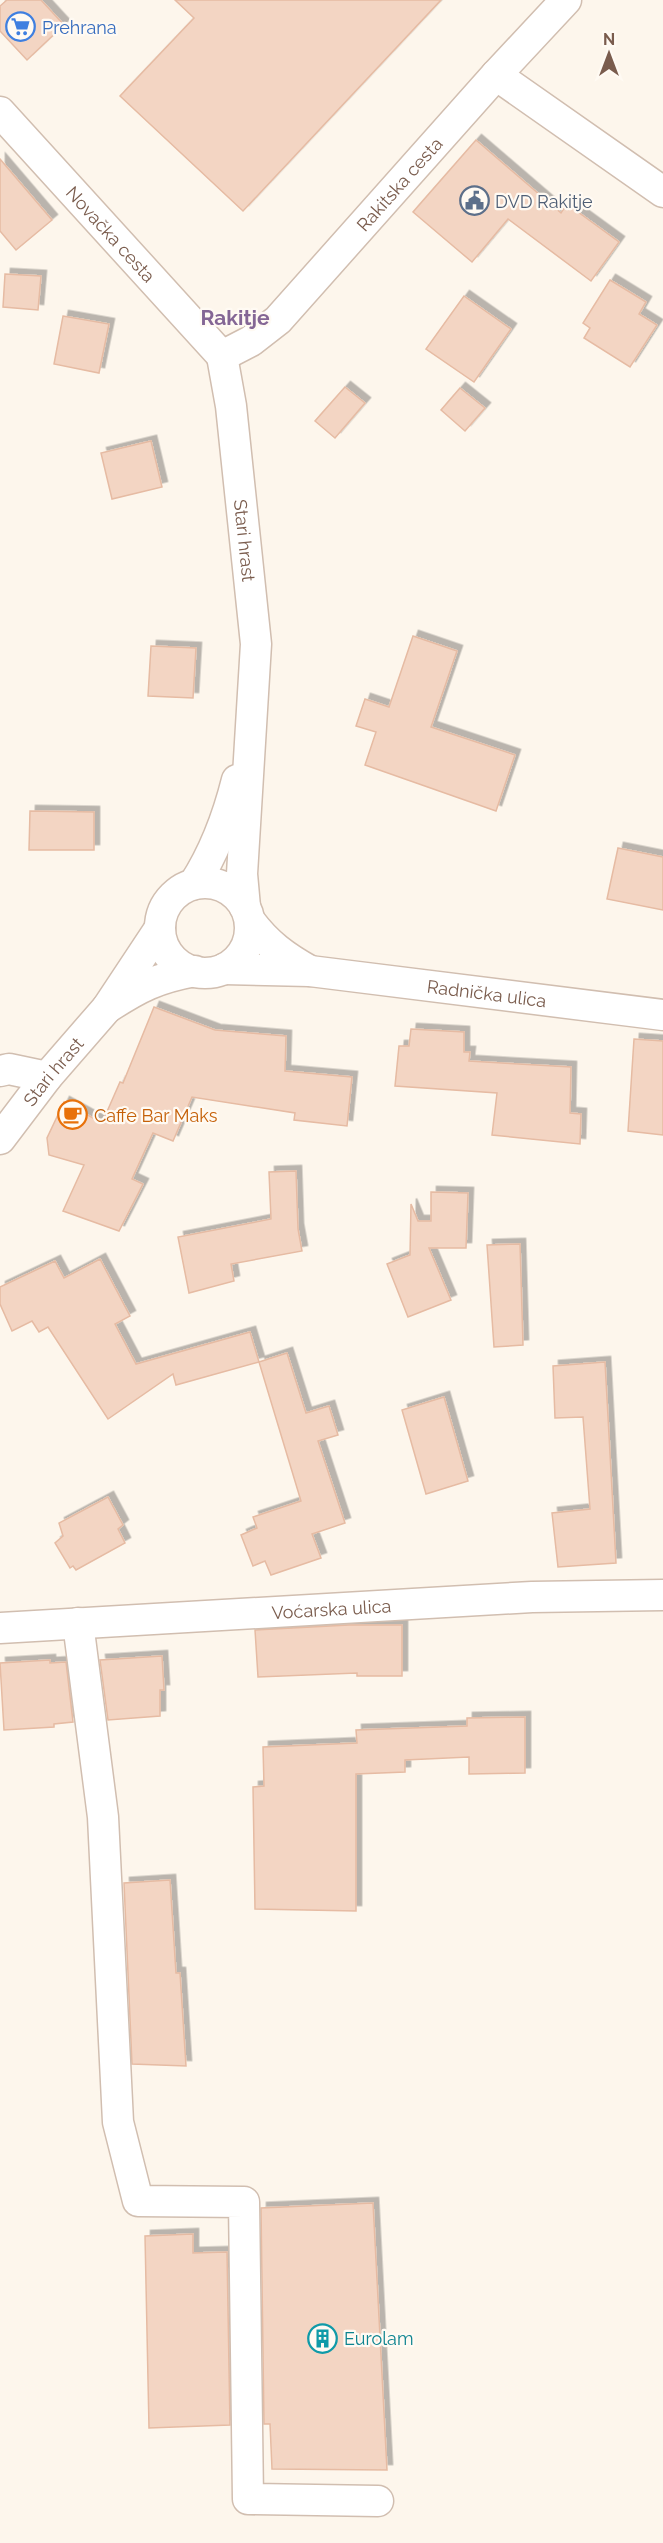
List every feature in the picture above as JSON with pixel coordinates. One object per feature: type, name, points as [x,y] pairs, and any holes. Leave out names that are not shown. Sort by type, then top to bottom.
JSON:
[{"type":"street","name":"Rakitska cesta","points":[[222,356],[251,341],[278,320],[496,75],[566,0]]},
{"type":"street","points":[[496,75],[663,192]]},
{"type":"street","name":"Novačka cesta","points":[[0,112],[222,356]]},
{"type":"street","name":"Stari hrast","points":[[222,356],[231,406],[256,644],[242,874],[247,914]]},
{"type":"street","name":"Stari hrast","points":[[194,884],[207,864],[232,800],[251,725]]},
{"type":"street","points":[[209,883],[224,887],[236,895],[247,914],[250,935],[245,949],[236,960],[209,970],[181,966],[170,956],[163,943],[160,928],[163,914],[170,901],[181,890],[194,884],[209,883]]},
{"type":"street","name":"Radnička ulica","points":[[247,914],[265,941],[285,957],[310,971]]},
{"type":"street","name":"Stari hrast","points":[[0,1138],[47,1077],[107,1008],[160,928]]},
{"type":"street","name":"Stari hrast","points":[[107,1008],[138,988],[164,976],[209,970]]},
{"type":"street","name":"Radnička ulica","points":[[209,970],[310,971],[663,1016]]},
{"type":"street","points":[[0,1071],[9,1069],[47,1077]]},
{"type":"street","name":"Voćarska ulica","points":[[0,1628],[532,1597],[663,1595]]},
{"type":"street","points":[[78,1623],[103,1816],[118,2122],[138,2201],[244,2202],[248,2499],[378,2501]]},
{"type":"building","points":[[7,0],[41,0],[64,25],[27,60],[0,31],[0,6]]},
{"type":"building","points":[[175,0],[441,0],[243,211],[120,96],[194,18]]},
{"type":"building","name":"DVD Rakitje","points":[[476,140],[561,213],[567,204],[619,242],[591,281],[508,219],[472,262],[413,212]]},
{"type":"building","points":[[0,159],[52,220],[16,250],[0,231]]},
{"type":"building","points":[[5,274],[41,276],[38,310],[3,307]]},
{"type":"building","points":[[610,280],[646,302],[639,314],[657,325],[630,367],[584,338],[590,328],[583,323]]},
{"type":"building","points":[[464,296],[511,329],[474,382],[426,349]]},
{"type":"building","points":[[63,316],[109,324],[99,373],[54,364]]},
{"type":"building","points":[[345,387],[365,403],[335,438],[315,421]]},
{"type":"building","points":[[460,388],[485,408],[465,431],[441,410]]},
{"type":"building","points":[[151,441],[162,487],[112,499],[101,453]]},
{"type":"building","points":[[413,636],[457,651],[431,727],[515,755],[496,811],[365,765],[376,732],[356,726],[365,699],[389,707]]},
{"type":"building","points":[[151,646],[196,648],[193,698],[148,696]]},
{"type":"building","points":[[30,811],[94,812],[94,850],[29,850]]},
{"type":"building","points":[[618,848],[663,857],[663,910],[607,899]]},
{"type":"building","points":[[154,1007],[215,1030],[286,1036],[285,1071],[352,1077],[347,1126],[294,1120],[295,1113],[192,1097],[173,1141],[153,1133],[132,1179],[143,1184],[119,1231],[63,1211],[84,1165],[49,1155],[47,1138],[64,1102],[102,1123],[120,1082],[123,1083]]},
{"type":"building","points":[[411,1029],[464,1032],[464,1052],[470,1052],[469,1061],[571,1067],[570,1113],[581,1114],[580,1144],[492,1135],[497,1093],[395,1086],[399,1046],[409,1046]]},
{"type":"building","points":[[634,1039],[663,1041],[663,1135],[628,1131]]},
{"type":"building","points":[[296,1171],[298,1229],[302,1251],[231,1264],[234,1281],[189,1293],[178,1237],[271,1219],[269,1172]]},
{"type":"building","points":[[431,1192],[468,1193],[466,1248],[429,1248],[451,1300],[408,1317],[387,1264],[410,1255],[411,1204],[418,1221],[431,1221]]},
{"type":"building","points":[[520,1244],[523,1345],[494,1347],[487,1245]]},
{"type":"building","points":[[100,1259],[130,1316],[115,1324],[136,1364],[250,1332],[259,1362],[176,1385],[173,1374],[108,1419],[48,1327],[39,1332],[32,1321],[12,1331],[0,1304],[0,1287],[55,1261],[64,1278]]},
{"type":"building","points":[[287,1353],[306,1413],[329,1406],[338,1435],[318,1441],[345,1523],[312,1534],[321,1558],[271,1575],[265,1561],[253,1566],[241,1535],[257,1528],[253,1517],[301,1501],[259,1362]]},
{"type":"building","points":[[605,1362],[616,1563],[558,1567],[552,1513],[590,1509],[583,1417],[555,1418],[553,1366]]},
{"type":"building","points":[[444,1397],[468,1481],[426,1494],[402,1410]]},
{"type":"building","points":[[108,1497],[123,1525],[118,1529],[125,1543],[76,1570],[73,1566],[70,1568],[55,1543],[63,1536],[59,1523]]},
{"type":"building","points":[[349,1625],[402,1625],[402,1676],[357,1676],[357,1673],[258,1677],[255,1630]]},
{"type":"building","points":[[162,1656],[164,1690],[160,1690],[160,1716],[108,1720],[100,1660]]},
{"type":"building","points":[[50,1660],[50,1663],[66,1662],[73,1722],[54,1724],[54,1727],[4,1730],[0,1663]]},
{"type":"building","points":[[525,1717],[525,1773],[469,1774],[469,1757],[405,1760],[405,1772],[356,1774],[356,1911],[255,1909],[253,1787],[264,1786],[263,1747],[357,1743],[356,1730],[467,1726],[467,1718]]},
{"type":"building","points":[[170,1880],[176,1973],[180,1973],[186,2066],[132,2064],[124,1883]]},
{"type":"building","name":"Eurolam","points":[[373,2203],[387,2470],[272,2469],[270,2424],[264,2424],[261,2208]]},
{"type":"building","points":[[193,2234],[193,2253],[227,2252],[230,2425],[149,2428],[145,2236]]},
{"type":"place","name":"Prehrana","points":[[21,27]]},
{"type":"place","name":"DVD Rakitje","points":[[474,201]]},
{"type":"place","name":"Caffe Bar Maks","points":[[73,1115]]},
{"type":"place","name":"Eurolam","points":[[323,2338]]},
{"type":"district","name":"Rakitje","points":[[235,317]]}]
